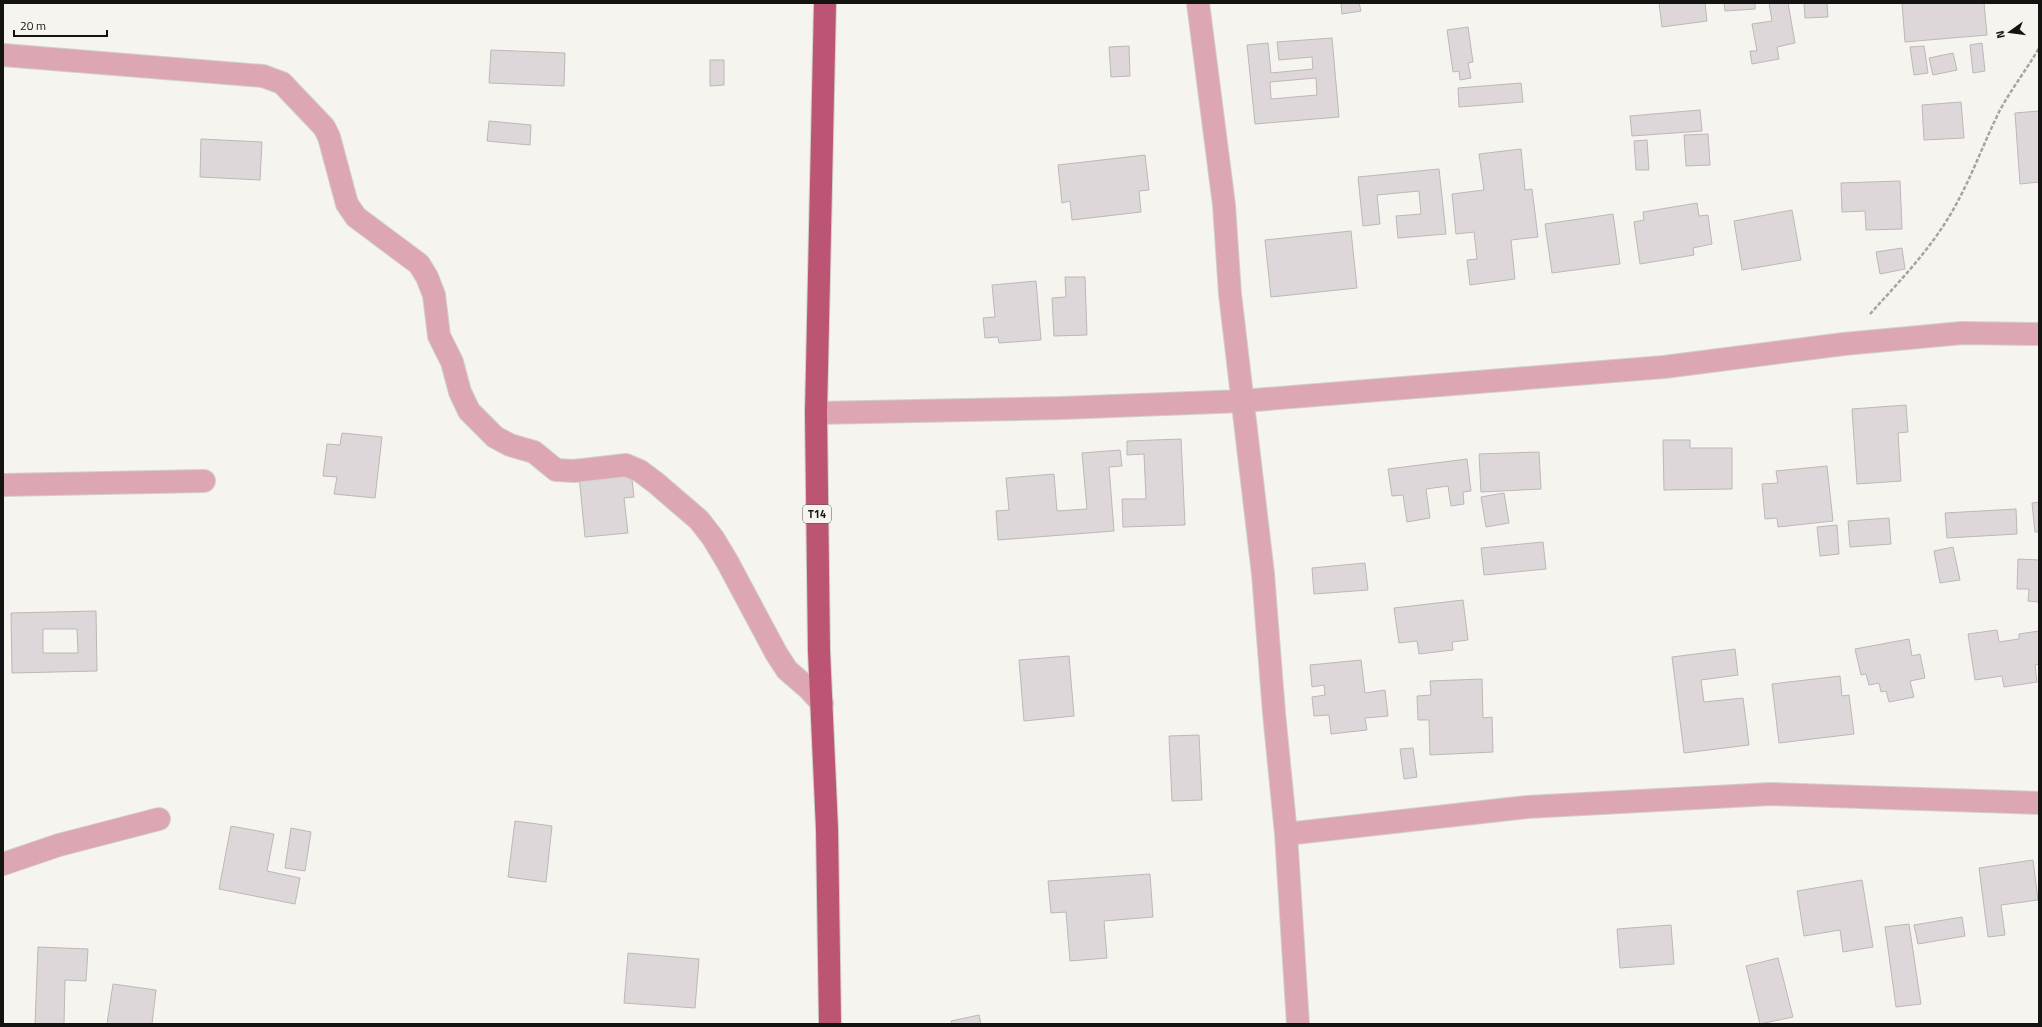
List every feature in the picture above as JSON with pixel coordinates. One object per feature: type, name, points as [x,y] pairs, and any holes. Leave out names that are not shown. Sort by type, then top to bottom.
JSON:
[{"type":"highway","name":"T14","points":[[825,3],[816,413],[822,703],[827,829],[830,1024]]},
{"type":"street","points":[[1198,3],[1224,205],[1230,294],[1263,574],[1274,713],[1286,834],[1298,1024]]},
{"type":"street","points":[[3,55],[263,76],[282,83],[324,127],[330,137],[347,204],[356,217],[419,264],[427,277],[434,295],[439,336],[452,362],[460,392],[469,411],[495,436],[510,445],[534,452],[556,470],[574,471],[626,465],[640,471],[656,483],[699,520],[713,538],[728,563],[776,654],[787,670],[809,689],[822,703]]},
{"type":"street","points":[[816,413],[1062,408],[1243,401],[1664,367],[1844,344],[1962,333],[2039,334]]},
{"type":"street","points":[[3,484],[204,481]]},
{"type":"street","points":[[1286,834],[1527,807],[1771,794],[2039,803]]},
{"type":"street","points":[[3,864],[59,845],[159,818]]},
{"type":"path","points":[[1844,344],[1921,256],[1947,220],[1970,177],[2000,110],[2015,82],[2039,48]]},
{"type":"building","points":[[1341,3],[1359,3],[1361,11],[1342,14]]},
{"type":"building","points":[[1659,3],[1705,3],[1707,21],[1662,27]]},
{"type":"building","points":[[1724,3],[1755,3],[1755,9],[1725,11]]},
{"type":"building","points":[[1769,3],[1788,3],[1795,43],[1777,47],[1779,59],[1752,64],[1750,51],[1757,51],[1752,24],[1772,21]]},
{"type":"building","points":[[1804,3],[1827,3],[1828,17],[1805,18]]},
{"type":"building","points":[[1902,3],[1984,3],[1987,35],[1905,42]]},
{"type":"building","points":[[1468,27],[1473,62],[1468,63],[1471,78],[1460,80],[1459,71],[1453,72],[1447,30]]},
{"type":"building","points":[[1332,38],[1339,117],[1255,124],[1247,45],[1268,43],[1271,73],[1313,69],[1312,57],[1279,60],[1277,42]],"holes":[[[1316,78],[1317,95],[1271,99],[1270,82]]]},
{"type":"building","points":[[1982,43],[1985,71],[1973,73],[1970,45]]},
{"type":"building","points":[[1129,46],[1130,76],[1111,77],[1109,47]]},
{"type":"building","points":[[1924,46],[1928,73],[1914,75],[1910,47]]},
{"type":"building","points":[[491,50],[565,53],[564,86],[489,83]]},
{"type":"building","points":[[1953,53],[1957,70],[1933,75],[1929,58]]},
{"type":"building","points":[[710,60],[724,60],[724,85],[710,86]]},
{"type":"building","points":[[1521,83],[1523,102],[1459,107],[1458,88]]},
{"type":"building","points":[[1961,102],[1964,138],[1924,140],[1922,105]]},
{"type":"building","points":[[1700,110],[1702,131],[1632,136],[1630,116]]},
{"type":"building","points":[[2039,111],[2039,182],[2020,184],[2015,113]]},
{"type":"building","points":[[489,121],[531,125],[530,145],[487,141]]},
{"type":"building","points":[[1708,134],[1710,165],[1686,166],[1684,135]]},
{"type":"building","points":[[201,139],[262,142],[260,180],[200,177]]},
{"type":"building","points":[[1647,140],[1649,170],[1636,170],[1634,141]]},
{"type":"building","points":[[1521,149],[1525,190],[1532,189],[1538,237],[1511,240],[1515,279],[1470,285],[1467,260],[1477,259],[1474,232],[1456,234],[1452,194],[1484,190],[1479,154]]},
{"type":"building","points":[[1145,155],[1149,190],[1139,191],[1141,212],[1072,220],[1070,201],[1062,203],[1058,165]]},
{"type":"building","points":[[1439,169],[1446,234],[1398,238],[1396,216],[1421,214],[1419,191],[1377,195],[1380,224],[1363,226],[1358,177]]},
{"type":"building","points":[[1900,181],[1902,229],[1866,230],[1865,211],[1842,212],[1841,183]]},
{"type":"building","points":[[1697,203],[1699,216],[1708,215],[1712,244],[1693,248],[1694,255],[1640,264],[1634,222],[1644,220],[1643,212]]},
{"type":"building","points":[[1792,210],[1801,260],[1742,270],[1734,221]]},
{"type":"building","points":[[1613,214],[1620,264],[1552,273],[1545,224]]},
{"type":"building","points":[[1351,231],[1357,288],[1271,297],[1265,240]]},
{"type":"building","points":[[1902,248],[1905,269],[1880,274],[1876,252]]},
{"type":"building","points":[[1065,277],[1085,277],[1087,335],[1054,336],[1052,298],[1066,297]]},
{"type":"building","points":[[1036,281],[1041,340],[999,343],[998,337],[985,338],[983,318],[995,317],[992,285]]},
{"type":"building","points":[[1906,405],[1908,432],[1898,433],[1901,481],[1857,484],[1852,409]]},
{"type":"building","points":[[342,433],[382,437],[375,498],[334,494],[337,477],[323,476],[327,444],[340,445]]},
{"type":"building","points":[[1181,439],[1185,525],[1123,527],[1122,499],[1146,499],[1144,454],[1127,455],[1127,441]]},
{"type":"building","points":[[1663,440],[1690,440],[1690,448],[1732,448],[1732,489],[1664,490]]},
{"type":"building","points":[[1120,450],[1122,466],[1109,467],[1114,531],[998,540],[996,511],[1009,510],[1006,478],[1054,474],[1057,511],[1087,509],[1082,453]]},
{"type":"building","points":[[1539,452],[1541,489],[1481,492],[1479,454]]},
{"type":"building","points":[[1467,459],[1471,491],[1463,492],[1464,504],[1451,506],[1448,486],[1426,489],[1430,518],[1407,522],[1403,495],[1392,496],[1388,469]]},
{"type":"building","points":[[1827,466],[1833,521],[1778,527],[1777,518],[1765,519],[1762,484],[1778,483],[1776,471]]},
{"type":"building","points":[[631,471],[634,497],[624,498],[628,533],[585,537],[579,476]]},
{"type":"building","points":[[1504,493],[1509,523],[1486,527],[1481,497]]},
{"type":"building","points":[[2039,502],[2039,532],[2035,532],[2032,503]]},
{"type":"building","points":[[2016,509],[2017,534],[1947,538],[1945,513]]},
{"type":"building","points":[[1889,518],[1891,544],[1850,547],[1848,521]]},
{"type":"building","points":[[1837,525],[1839,554],[1820,556],[1817,527]]},
{"type":"building","points":[[1543,542],[1546,569],[1484,575],[1481,548]]},
{"type":"building","points":[[1953,547],[1960,580],[1940,583],[1934,551]]},
{"type":"building","points":[[2018,559],[2039,560],[2039,602],[2028,601],[2029,589],[2017,589]]},
{"type":"building","points":[[1365,563],[1368,590],[1314,594],[1312,568]]},
{"type":"building","points":[[1463,600],[1468,640],[1452,642],[1453,650],[1419,654],[1417,641],[1399,643],[1394,608]]},
{"type":"building","points":[[96,611],[97,671],[12,673],[11,613]],"holes":[[[43,629],[77,629],[78,653],[43,653]]]},
{"type":"building","points":[[1997,630],[1999,642],[2019,639],[2019,634],[2039,631],[2039,664],[2035,665],[2037,682],[2004,687],[2002,676],[1975,680],[1968,634]]},
{"type":"building","points":[[1909,639],[1912,656],[1920,654],[1925,678],[1910,681],[1914,697],[1889,702],[1886,691],[1881,692],[1879,683],[1869,685],[1866,674],[1861,675],[1855,649]]},
{"type":"building","points":[[1735,649],[1738,675],[1701,680],[1704,702],[1743,698],[1749,745],[1684,753],[1672,657]]},
{"type":"building","points":[[1069,656],[1074,716],[1024,721],[1019,660]]},
{"type":"building","points":[[1361,660],[1365,693],[1385,690],[1388,716],[1365,718],[1367,730],[1331,734],[1329,715],[1314,716],[1312,697],[1325,695],[1324,685],[1312,687],[1310,665]]},
{"type":"building","points":[[1840,676],[1842,696],[1849,695],[1854,734],[1779,743],[1772,684]]},
{"type":"building","points":[[1482,679],[1483,718],[1492,717],[1493,752],[1430,755],[1429,720],[1418,720],[1417,696],[1431,695],[1430,681]]},
{"type":"building","points":[[1199,735],[1202,800],[1172,801],[1169,736]]},
{"type":"building","points":[[1413,748],[1417,777],[1404,779],[1400,749]]},
{"type":"building","points":[[515,821],[552,826],[546,882],[508,877]]},
{"type":"building","points":[[231,826],[274,834],[267,871],[300,878],[295,904],[219,889]]},
{"type":"building","points":[[291,828],[311,832],[305,871],[285,868]]},
{"type":"building","points":[[2033,860],[2038,900],[2001,905],[2005,935],[1988,937],[1979,868]]},
{"type":"building","points":[[1150,874],[1153,917],[1104,921],[1107,958],[1070,961],[1066,912],[1051,913],[1048,881]]},
{"type":"building","points":[[1862,880],[1873,947],[1843,952],[1840,930],[1804,936],[1797,891]]},
{"type":"building","points":[[1962,917],[1965,936],[1918,944],[1914,925]]},
{"type":"building","points":[[1909,924],[1921,1004],[1896,1007],[1885,927]]},
{"type":"building","points":[[1671,925],[1674,964],[1620,968],[1617,929]]},
{"type":"building","points":[[38,947],[88,949],[86,981],[65,980],[64,1024],[35,1024]]},
{"type":"building","points":[[628,953],[699,959],[695,1008],[624,1003]]},
{"type":"building","points":[[1778,958],[1793,1017],[1760,1024],[1746,966]]},
{"type":"building","points":[[113,984],[156,990],[152,1024],[107,1024]]},
{"type":"building","points":[[979,1015],[981,1024],[952,1024],[951,1021]]}]
